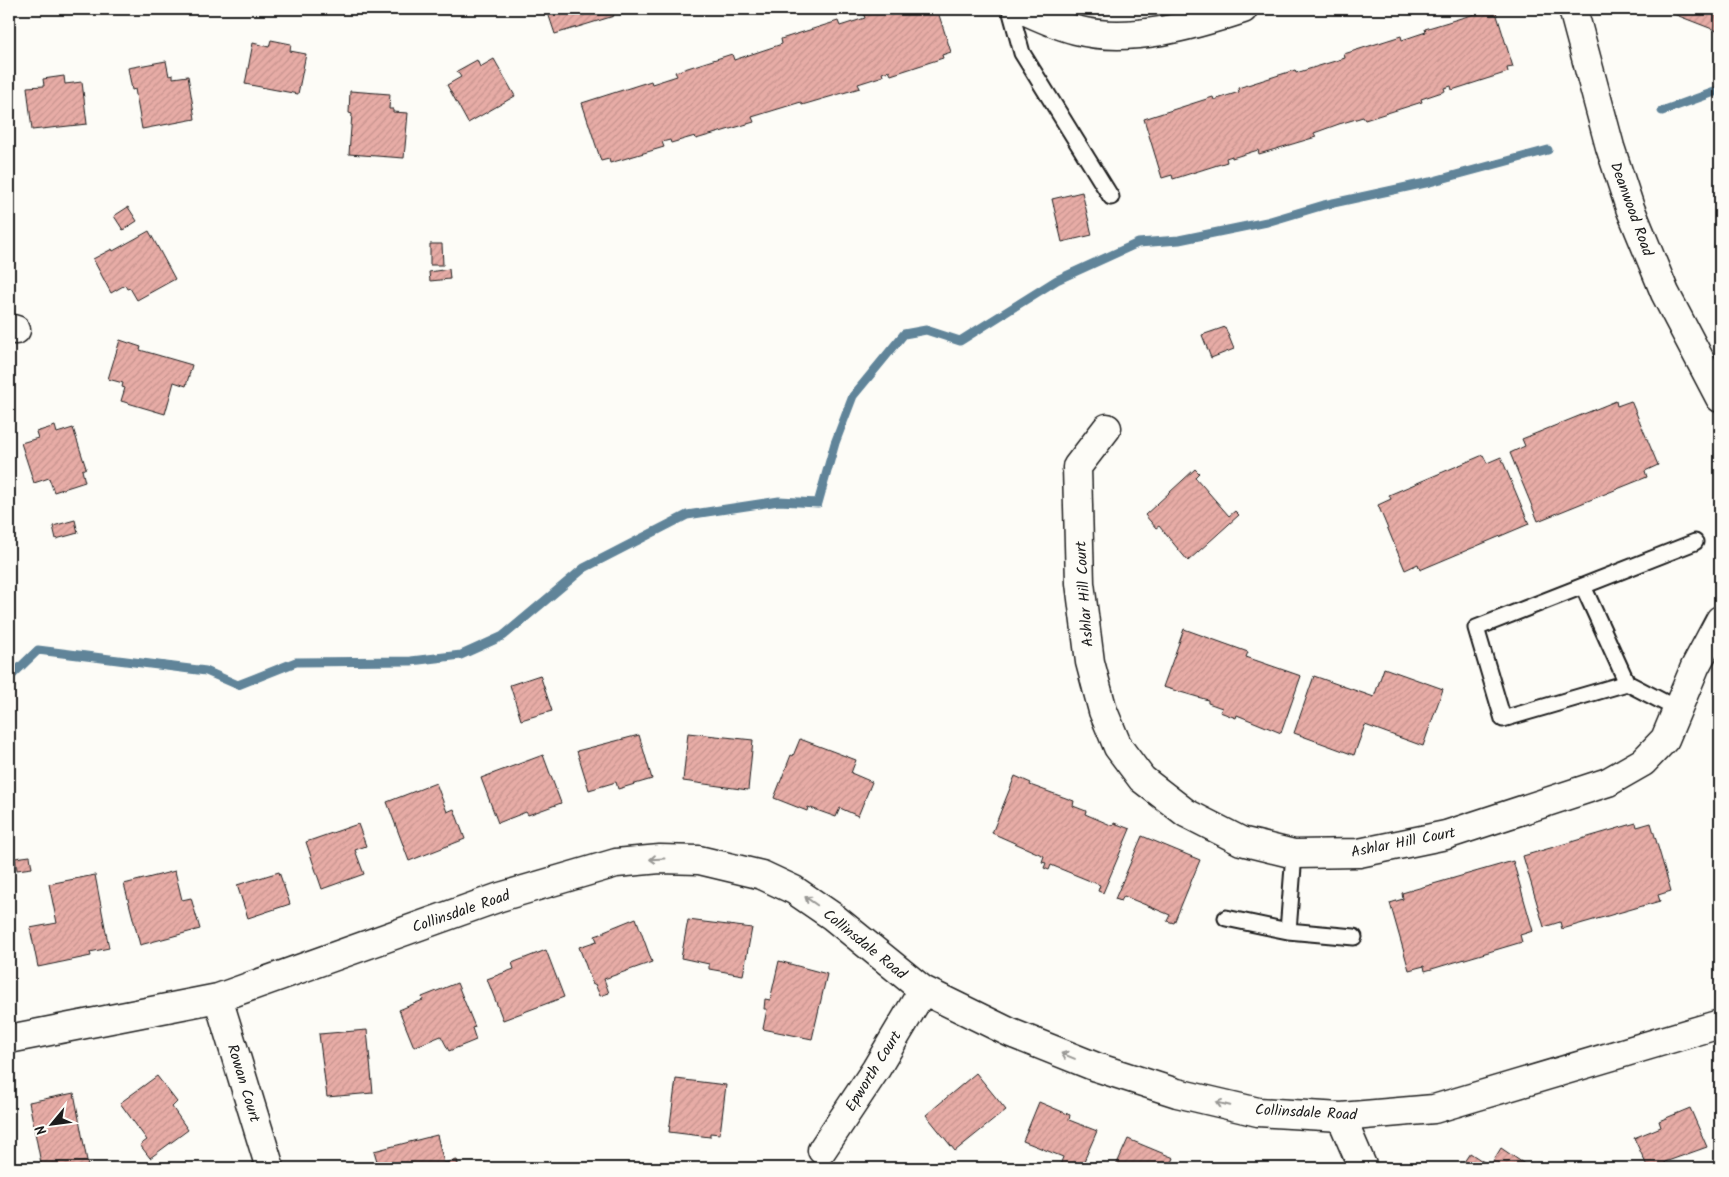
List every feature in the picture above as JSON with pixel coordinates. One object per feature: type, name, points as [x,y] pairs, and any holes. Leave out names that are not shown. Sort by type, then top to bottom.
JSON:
[{"type":"street","points":[[1022,9],[1077,30],[1106,34],[1147,32],[1190,16],[1243,9]]},
{"type":"street","name":"Deanwood Road","points":[[1573,9],[1610,147],[1630,208],[1665,293],[1719,394]]},
{"type":"street","name":"Ashlar Hill Court","points":[[1107,428],[1076,467],[1080,583],[1090,662],[1103,711],[1118,747],[1142,779],[1186,813],[1241,841],[1294,854],[1359,853],[1446,835],[1581,793],[1608,782],[1642,762],[1665,739],[1679,710],[1695,667],[1720,620]]},
{"type":"street","name":"Collinsdale Road","points":[[9,1039],[218,998],[510,894],[616,863],[660,859],[699,860],[762,875],[794,890],[832,916],[923,990],[1011,1033],[1096,1067],[1177,1093],[1258,1112],[1341,1117],[1434,1109],[1720,1024]]},
{"type":"street","name":"Epworth Court","points":[[822,1150],[876,1069],[923,990]]},
{"type":"street","name":"Rowan Court","points":[[218,998],[270,1168]]},
{"type":"street","points":[[1341,1117],[1363,1168]]},
{"type":"lane","points":[[1010,9],[1022,53],[1111,197]]},
{"type":"lane","points":[[1626,683],[1504,719],[1476,628],[1695,542]]},
{"type":"lane","points":[[1583,586],[1626,683],[1679,710]]},
{"type":"lane","points":[[1288,931],[1294,854]]},
{"type":"lane","points":[[1226,918],[1288,931],[1354,937]]},
{"type":"building","points":[[542,9],[611,9],[614,16],[555,34],[547,10],[543,11]]},
{"type":"building","points":[[882,9],[937,9],[951,52],[942,55],[943,58],[891,75],[889,71],[882,73],[883,76],[858,84],[860,88],[802,105],[801,102],[752,117],[754,122],[696,139],[695,136],[671,143],[670,140],[662,142],[664,147],[610,163],[609,159],[601,161],[582,103],[651,81],[652,84],[677,76],[675,72],[732,54],[734,60],[782,44],[781,39],[838,21],[840,26],[865,18],[864,15]]},
{"type":"building","points":[[1495,9],[1513,67],[1507,68],[1508,72],[1452,90],[1451,86],[1444,88],[1445,91],[1421,99],[1422,102],[1365,120],[1363,117],[1339,124],[1314,133],[1316,137],[1259,154],[1258,150],[1232,158],[1232,156],[1226,158],[1227,162],[1173,179],[1172,175],[1162,178],[1144,119],[1213,97],[1214,100],[1239,92],[1238,88],[1295,70],[1296,73],[1345,58],[1344,54],[1401,36],[1402,40],[1426,32],[1425,29]]},
{"type":"building","points":[[1667,9],[1720,9],[1720,32],[1666,11]]},
{"type":"building","points":[[271,40],[291,44],[290,51],[306,54],[298,94],[245,84],[253,43],[269,47]]},
{"type":"building","points":[[494,59],[515,96],[468,123],[447,85],[461,77],[457,71],[477,60],[480,67]]},
{"type":"building","points":[[166,61],[169,76],[173,75],[173,78],[188,76],[195,119],[142,129],[135,89],[132,90],[128,68]]},
{"type":"building","points":[[64,76],[65,84],[82,82],[87,124],[32,130],[27,87],[44,86],[43,79]]},
{"type":"building","points":[[350,91],[390,94],[389,109],[393,109],[393,112],[408,113],[404,158],[349,154],[352,114],[349,113]]},
{"type":"building","points":[[1082,192],[1092,235],[1062,242],[1052,199]]},
{"type":"building","points":[[128,207],[137,221],[123,230],[114,216]]},
{"type":"building","points":[[149,231],[175,279],[137,300],[130,288],[127,289],[125,285],[111,293],[93,259],[112,249],[113,251]]},
{"type":"building","points":[[430,244],[442,244],[443,265],[430,265]]},
{"type":"building","points":[[449,269],[450,279],[430,281],[429,272]]},
{"type":"building","points":[[1225,327],[1234,349],[1211,358],[1202,335]]},
{"type":"building","points":[[120,340],[141,347],[140,350],[192,365],[186,386],[174,382],[165,414],[121,401],[125,388],[122,387],[123,383],[108,379]]},
{"type":"building","points":[[1616,401],[1617,406],[1631,401],[1658,465],[1645,471],[1647,477],[1538,521],[1510,453],[1525,446],[1522,439]]},
{"type":"building","points":[[55,426],[57,433],[73,428],[86,468],[82,470],[85,482],[54,492],[49,478],[34,483],[21,443],[38,438],[36,432]]},
{"type":"building","points":[[1483,455],[1487,463],[1501,457],[1529,524],[1420,570],[1418,564],[1405,570],[1378,505],[1391,499],[1389,495]]},
{"type":"building","points":[[1195,469],[1199,473],[1195,477],[1229,516],[1235,511],[1239,515],[1188,561],[1159,526],[1156,528],[1145,515]]},
{"type":"building","points":[[75,520],[78,533],[56,539],[53,526]]},
{"type":"building","points":[[1184,629],[1248,652],[1246,657],[1301,676],[1281,733],[1237,715],[1236,718],[1220,712],[1222,708],[1208,703],[1208,700],[1163,687]]},
{"type":"building","points":[[1384,668],[1443,689],[1423,746],[1365,725],[1354,755],[1294,733],[1314,676],[1374,697]]},
{"type":"building","points":[[540,675],[552,711],[521,720],[510,685]]},
{"type":"building","points":[[688,733],[753,740],[748,790],[683,781]]},
{"type":"building","points":[[639,735],[652,779],[618,789],[616,782],[589,790],[577,751]]},
{"type":"building","points":[[800,739],[856,760],[851,773],[872,782],[858,816],[840,808],[836,817],[808,807],[807,811],[774,798],[791,755],[793,756]]},
{"type":"building","points":[[543,755],[561,803],[528,815],[526,812],[498,823],[481,778]]},
{"type":"building","points":[[1015,776],[1031,783],[1030,785],[1074,801],[1073,806],[1086,811],[1085,814],[1113,826],[1114,823],[1130,829],[1103,893],[1098,891],[1100,885],[1051,865],[1049,870],[1044,868],[1046,863],[1042,862],[1044,856],[992,833]]},
{"type":"building","points":[[436,783],[447,812],[454,809],[465,839],[409,861],[387,802]]},
{"type":"building","points":[[1636,823],[1637,827],[1651,823],[1671,891],[1658,895],[1660,901],[1562,929],[1560,922],[1544,927],[1523,856]]},
{"type":"building","points":[[358,824],[366,846],[355,850],[364,874],[322,889],[306,842]]},
{"type":"building","points":[[1142,836],[1200,860],[1174,923],[1167,921],[1170,915],[1124,896],[1121,901],[1115,899]]},
{"type":"building","points":[[30,856],[32,868],[17,870],[15,858]]},
{"type":"building","points":[[1513,861],[1533,931],[1520,935],[1522,942],[1425,971],[1424,966],[1409,970],[1390,903],[1403,899],[1402,893]]},
{"type":"building","points":[[175,871],[182,900],[191,898],[200,929],[140,945],[124,884]]},
{"type":"building","points":[[279,872],[290,904],[248,918],[237,885]]},
{"type":"building","points":[[95,875],[109,948],[90,952],[91,956],[38,967],[30,928],[57,923],[49,884]]},
{"type":"building","points":[[636,918],[652,962],[604,979],[609,993],[600,996],[595,984],[593,985],[579,947],[597,941],[595,936],[604,933],[604,931]]},
{"type":"building","points":[[688,920],[752,928],[743,975],[709,969],[709,964],[681,958]]},
{"type":"building","points":[[546,950],[564,997],[503,1020],[487,979],[514,969],[512,963]]},
{"type":"building","points":[[779,961],[827,974],[812,1039],[763,1029],[767,1009],[764,1009],[765,999],[770,1000]]},
{"type":"building","points":[[457,983],[475,1027],[472,1028],[476,1040],[449,1051],[441,1036],[414,1047],[399,1010],[423,1000],[422,997]]},
{"type":"building","points":[[367,1030],[373,1093],[327,1097],[319,1034]]},
{"type":"building","points":[[976,1073],[1006,1110],[955,1151],[926,1115]]},
{"type":"building","points":[[157,1076],[177,1102],[172,1107],[188,1130],[150,1158],[140,1145],[147,1140],[120,1103]]},
{"type":"building","points":[[676,1079],[726,1085],[720,1134],[710,1133],[710,1137],[669,1132]]},
{"type":"building","points":[[74,1093],[88,1166],[42,1168],[29,1102]]},
{"type":"building","points":[[1039,1102],[1070,1115],[1069,1120],[1097,1131],[1081,1168],[1059,1168],[1063,1157],[1023,1141]]},
{"type":"building","points":[[1690,1108],[1707,1147],[1665,1162],[1668,1168],[1648,1168],[1634,1138],[1661,1127],[1659,1121]]},
{"type":"building","points":[[437,1135],[444,1163],[457,1160],[459,1168],[379,1168],[374,1151]]},
{"type":"building","points":[[1128,1139],[1174,1158],[1170,1167],[1173,1168],[1115,1168]]},
{"type":"building","points":[[1501,1148],[1529,1167],[1460,1168],[1470,1153],[1490,1166]]},
{"type":"waterway","points":[[1662,111],[1720,90]]},
{"type":"waterway","points":[[9,678],[38,650],[206,671],[238,685],[296,662],[411,661],[461,655],[503,636],[584,568],[687,515],[779,501],[818,503],[835,443],[853,396],[904,334],[926,330],[960,341],[1057,280],[1138,243],[1179,240],[1267,222],[1324,205],[1430,182],[1548,150]]}]
